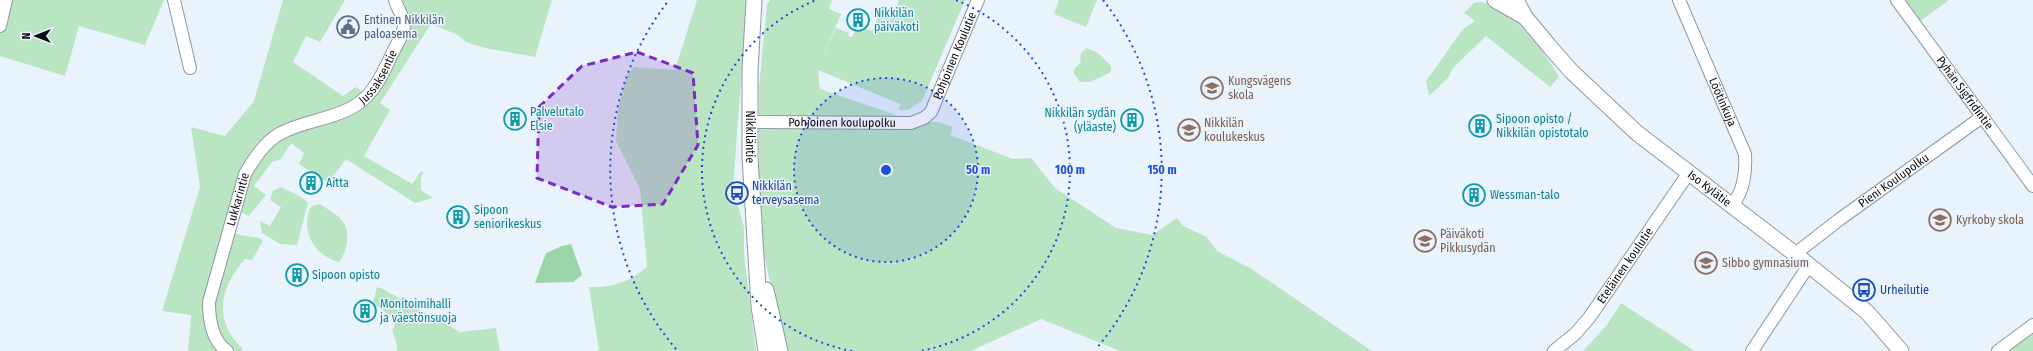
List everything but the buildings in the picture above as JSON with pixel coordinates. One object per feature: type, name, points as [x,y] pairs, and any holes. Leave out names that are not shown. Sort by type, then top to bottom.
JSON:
[{"type":"street","points":[[174,0],[190,68]]},
{"type":"street","name":"Jussaksentie","points":[[355,106],[368,96],[388,62],[404,28],[404,21],[395,0]]},
{"type":"street","name":"Nikkiläntie","points":[[754,0],[750,157],[759,306],[766,351]]},
{"type":"street","name":"Nikkiläntie","points":[[754,18],[759,0]]},
{"type":"street","name":"Pohjoinen Koulutie","points":[[930,112],[978,0]]},
{"type":"street","name":"Iso Kylätie","points":[[1495,0],[1525,17]]},
{"type":"street","name":"Iso Kylätie","points":[[1516,0],[1525,17],[1571,71],[1637,133],[1688,174],[1732,206],[1800,250],[1809,265],[1867,312],[1901,351]]},
{"type":"street","name":"Löötinkuja","points":[[1679,0],[1745,154],[1746,166],[1742,188],[1732,206]]},
{"type":"street","name":"Pyhän Sigfridintie","points":[[1897,0],[2033,186]]},
{"type":"street","points":[[0,26],[4,3]]},
{"type":"street","name":"Lukkarintie","points":[[227,351],[215,336],[211,323],[209,302],[246,174],[254,159],[267,143],[278,134],[300,125],[343,112],[355,106]]},
{"type":"street","name":"Pohjoinen koulupolku","points":[[750,122],[911,123],[924,118],[930,112]]},
{"type":"street","name":"Pieni Koulupolku","points":[[1800,250],[1982,117]]},
{"type":"street","name":"Eteläinen koulutie","points":[[1554,351],[1575,334],[1589,318],[1688,174]]},
{"type":"street","name":"Nikkiläntie","points":[[757,256],[780,351]]},
{"type":"street","points":[[1752,351],[1809,265]]},
{"type":"street","points":[[1998,351],[2033,325]]},
{"type":"highlighted area","points":[[637,52],[693,73],[698,145],[663,204],[612,207],[537,178],[539,107],[582,66]]},
{"type":"green space","points":[[6,0],[164,0],[145,45],[79,26],[65,76],[0,56],[0,26]]},
{"type":"green space","points":[[283,0],[345,0],[320,42],[306,36],[293,62],[343,96],[356,87],[367,96],[404,28],[396,0],[552,0],[535,57],[485,48],[466,42],[458,35],[431,24],[380,103],[390,110],[364,156],[412,184],[421,171],[424,172],[421,177],[421,190],[433,198],[415,203],[346,159],[328,183],[299,164],[304,153],[291,143],[281,159],[272,162],[254,186],[266,195],[249,216],[235,209],[229,231],[240,235],[260,238],[263,241],[252,260],[245,259],[236,270],[225,293],[223,315],[233,338],[243,349],[241,351],[188,351],[191,315],[162,311],[200,187],[191,127],[225,136],[254,101]]},
{"type":"green space","points":[[697,0],[747,0],[733,188],[744,227],[744,254],[756,351],[596,351],[599,350],[589,287],[620,283],[634,277],[647,267],[640,189],[616,141],[618,109],[627,75],[634,67],[675,70]]},
{"type":"green space","points":[[770,0],[832,0],[829,9],[841,14],[821,62],[836,28],[849,33],[848,36],[852,37],[857,25],[872,31],[881,9],[893,14],[899,0],[965,0],[922,101],[908,110],[899,110],[900,104],[818,70],[820,89],[916,122],[939,122],[953,127],[950,135],[1013,159],[1031,158],[1055,188],[1116,228],[1152,235],[1177,218],[1183,226],[1207,237],[1217,251],[1250,268],[1372,351],[1120,351],[1041,319],[971,351],[786,351],[762,247],[759,177],[759,87],[767,5]]},
{"type":"green space","points":[[1059,0],[1097,0],[1086,27],[1054,14]]},
{"type":"green space","points":[[1897,0],[1949,0],[1915,25]]},
{"type":"green space","points":[[1482,2],[1506,13],[1517,22],[1545,54],[1559,77],[1550,87],[1486,36],[1453,68],[1448,78],[1429,96],[1426,81],[1463,29],[1475,21],[1464,13],[1474,3]]},
{"type":"green space","points":[[1087,48],[1098,53],[1111,66],[1111,72],[1090,82],[1080,82],[1074,74],[1074,69],[1081,62],[1081,54]]},
{"type":"green space","points":[[281,187],[301,197],[308,203],[297,245],[280,244],[262,233],[260,221],[270,226],[281,207],[270,200],[273,191]]},
{"type":"green space","points":[[320,204],[339,217],[347,231],[346,248],[339,262],[325,256],[314,245],[310,238],[307,223],[308,213],[313,206]]},
{"type":"green space","points":[[571,244],[582,275],[573,282],[535,283],[546,253]]},
{"type":"green space","points":[[377,287],[460,332],[496,328],[500,351],[397,351],[397,345],[392,330],[398,320],[373,304]]},
{"type":"green space","points":[[1621,303],[1695,351],[1583,351],[1607,325]]},
{"type":"green space","points":[[2033,332],[2033,351],[2007,351]]},
{"type":"place","name":"Nikkilän päiväkoti","points":[[858,20]]},
{"type":"place","name":"Entinen Nikkilän paloasema","points":[[348,27]]},
{"type":"place","name":"Kungsvägens skola","points":[[1212,88]]},
{"type":"place","name":"Palvelutalo Elsie","points":[[515,119]]},
{"type":"place","name":"Nikkilän sydän (yläaste)","points":[[1132,120]]},
{"type":"place","name":"Sipoon opisto / Nikkilän opistotalo","points":[[1480,126]]},
{"type":"place","name":"Nikkilän koulukeskus","points":[[1189,130]]},
{"type":"place","name":"Aitta","points":[[311,183]]},
{"type":"place","name":"Nikkilän terveysasema","points":[[737,193]]},
{"type":"place","name":"Wessman-talo","points":[[1474,195]]},
{"type":"place","name":"Sipoon seniorikeskus","points":[[458,217]]},
{"type":"place","name":"Kyrkoby skola","points":[[1940,220]]},
{"type":"place","name":"Päiväkoti Pikkusydän","points":[[1425,241]]},
{"type":"place","name":"Sibbo gymnasium","points":[[1706,263]]},
{"type":"place","name":"Sipoon opisto","points":[[297,275]]},
{"type":"place","name":"Urheilutie","points":[[1864,290]]},
{"type":"place","name":"Monitoimihalli ja väestönsuoja","points":[[365,311]]}]
